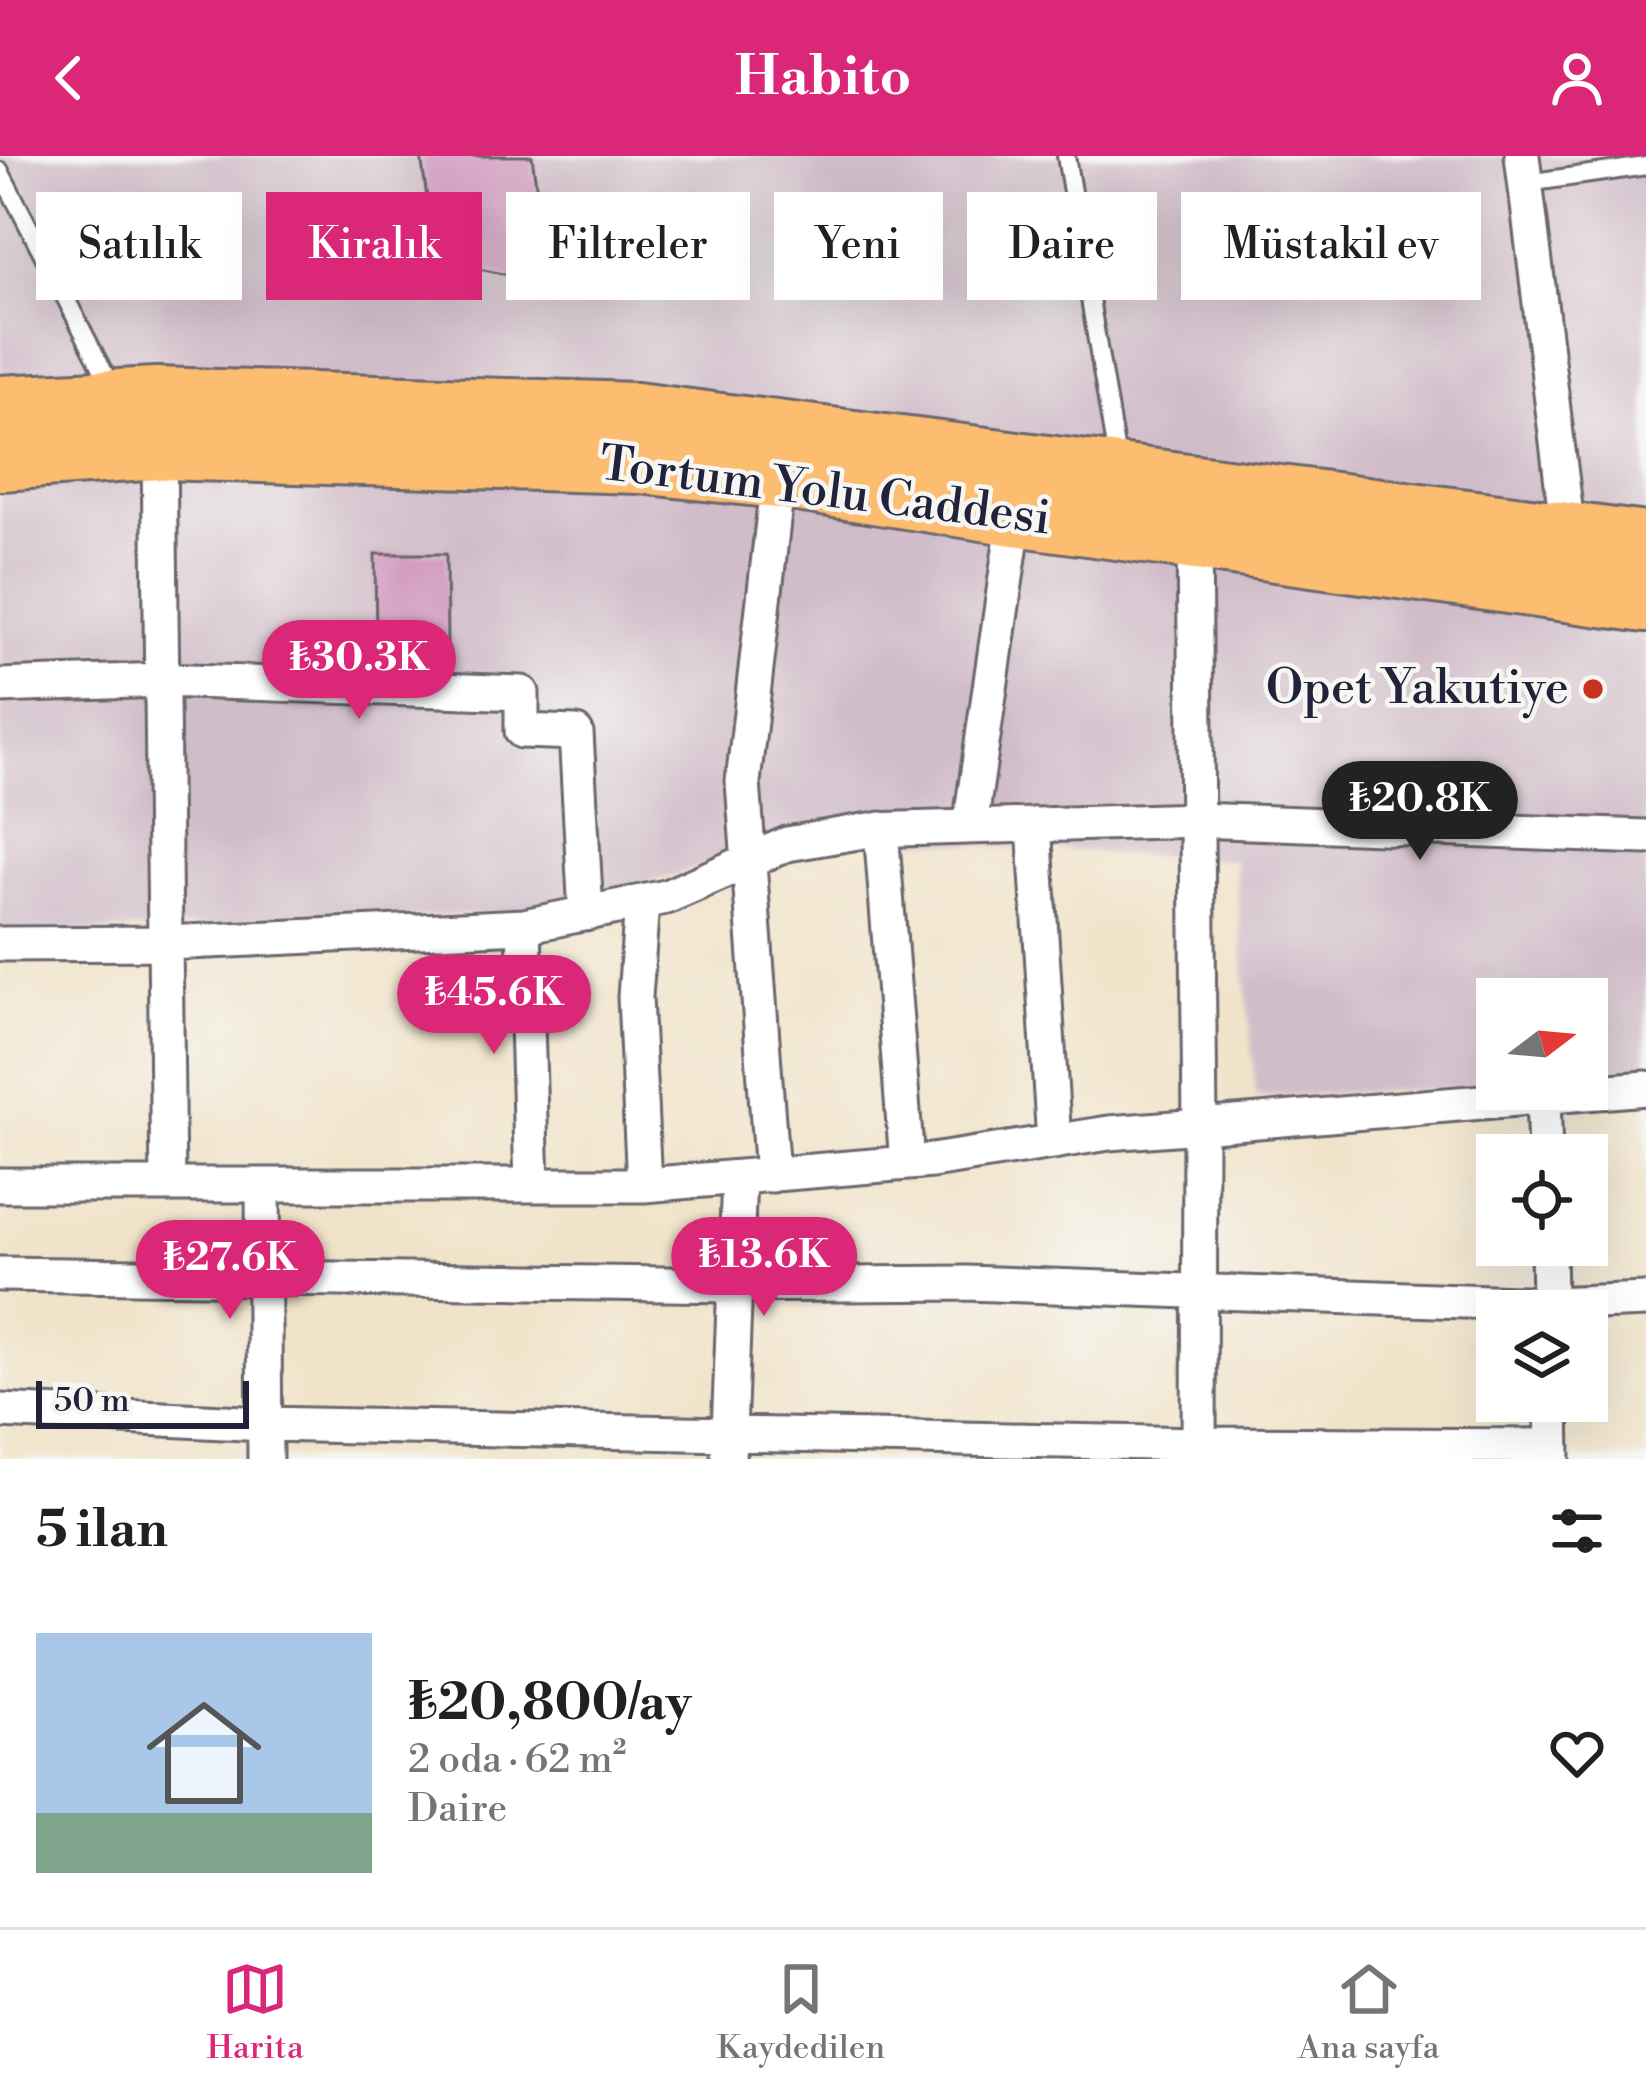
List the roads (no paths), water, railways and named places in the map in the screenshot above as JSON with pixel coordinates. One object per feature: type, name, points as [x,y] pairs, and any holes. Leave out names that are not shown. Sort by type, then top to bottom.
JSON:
[{"type":"highway","name":"Tortum Yolu Caddesi","points":[[0,406],[156,398],[636,413],[1646,543]]},
{"type":"highway","name":"Tortum Yolu Caddesi","points":[[0,460],[159,448],[640,463],[778,478],[1646,602]]},
{"type":"street","points":[[1524,170],[1568,532]]},
{"type":"street","points":[[159,448],[168,1185]]},
{"type":"street","points":[[728,1446],[734,1285],[756,1176],[750,861],[743,782],[778,478]]},
{"type":"street","points":[[970,826],[1016,515]]},
{"type":"street","points":[[1194,541],[1199,1451]]},
{"type":"street","points":[[0,686],[162,680],[522,693],[522,731],[576,733],[586,914]]},
{"type":"street","points":[[0,944],[166,943],[524,926],[666,897],[787,844],[881,830],[1196,820],[1646,837]]},
{"type":"street","points":[[1034,825],[1054,1142]]},
{"type":"street","points":[[881,830],[907,1163]]},
{"type":"street","points":[[642,902],[635,997],[644,1186]]},
{"type":"street","points":[[524,926],[532,1185]]},
{"type":"street","points":[[1608,1091],[1646,1088]]},
{"type":"street","points":[[0,1185],[644,1186],[907,1163],[1200,1126],[1476,1103]]},
{"type":"street","points":[[263,1185],[265,1459]]},
{"type":"street","points":[[0,1274],[734,1285],[966,1283],[1476,1304]]},
{"type":"street","points":[[1608,1303],[1646,1300]]},
{"type":"street","points":[[0,1411],[728,1446],[1199,1451],[1553,1452],[1552,1422]]},
{"type":"lane","points":[[1066,156],[1119,473]]},
{"type":"lane","points":[[1524,170],[1646,166]]},
{"type":"lane","points":[[0,171],[118,400]]},
{"type":"place","name":"Opet Yakutiye","points":[[1593,689]]}]
